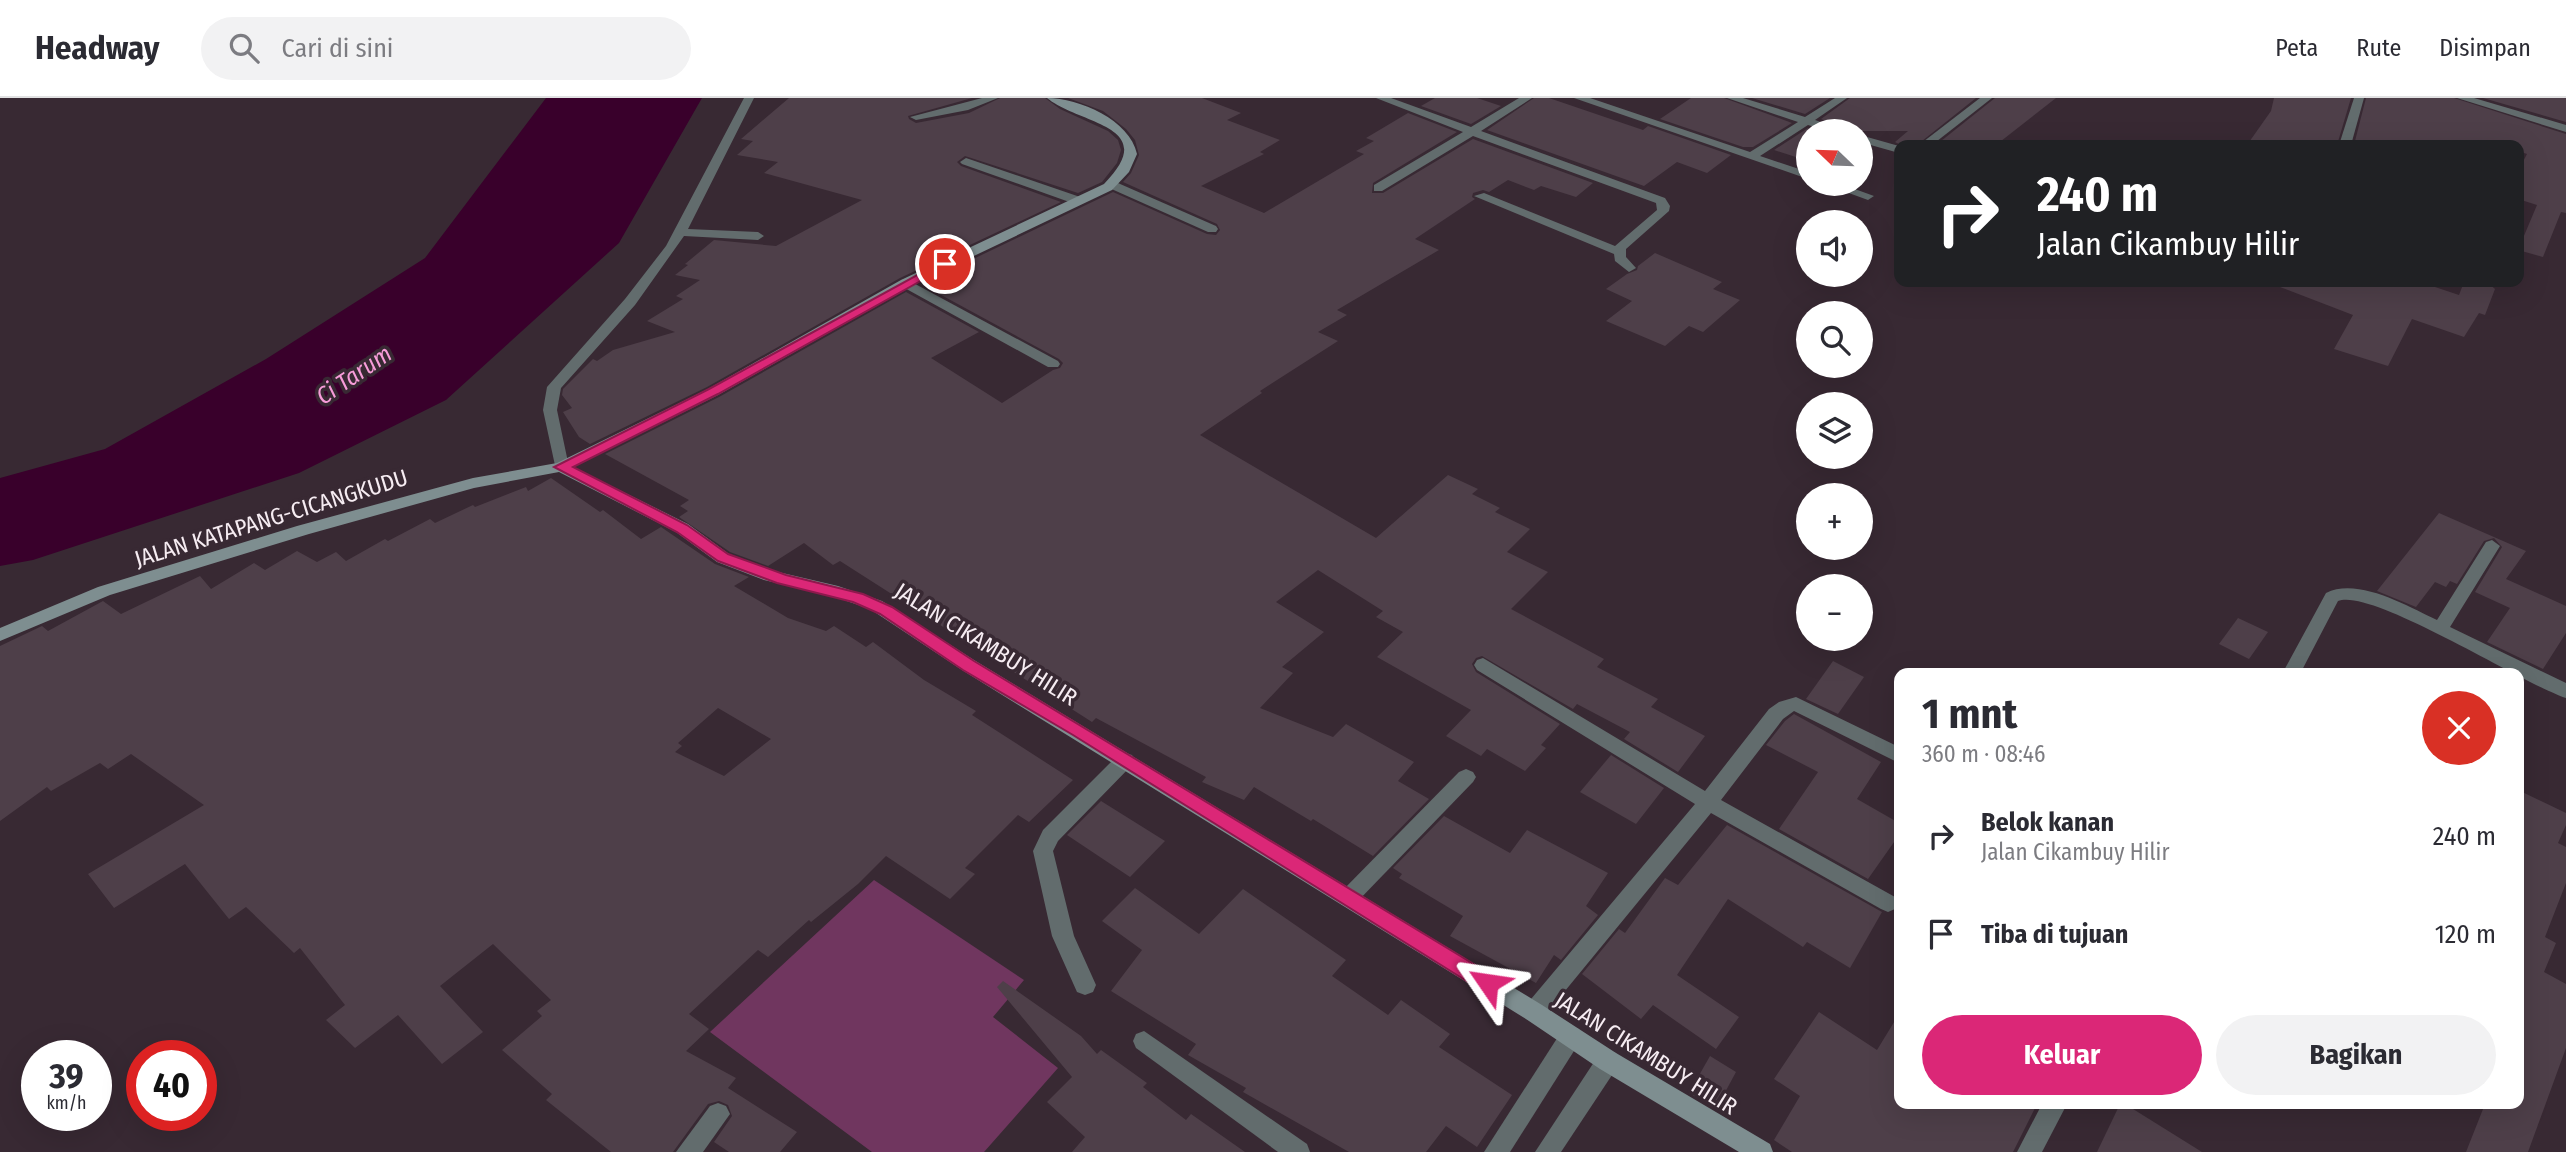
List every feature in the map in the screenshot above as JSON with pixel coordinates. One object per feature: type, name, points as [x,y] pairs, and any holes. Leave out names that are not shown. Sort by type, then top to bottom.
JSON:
[{"type":"street","points":[[749,98],[681,232],[630,302],[554,387],[550,410],[561,467],[713,392],[906,283],[1111,184],[1129,168],[1133,154],[1132,145],[1114,128],[1052,98]]},
{"type":"street","points":[[916,117],[964,108],[993,98]]},
{"type":"street","points":[[1381,98],[1661,201],[1664,206],[1662,211],[1636,231],[1619,252]]},
{"type":"street","points":[[1378,188],[1527,98]]},
{"type":"street","points":[[1578,98],[1796,172]]},
{"type":"street","points":[[1732,98],[1800,119]]},
{"type":"street","points":[[1810,119],[1842,98]]},
{"type":"street","points":[[1932,140],[1987,98]]},
{"type":"street","points":[[2346,140],[2359,98]]},
{"type":"street","points":[[2462,98],[2566,129]]},
{"type":"street","points":[[1750,157],[1796,128]]},
{"type":"street","points":[[1873,142],[1894,148]]},
{"type":"street","points":[[966,162],[1079,201]]},
{"type":"street","points":[[1111,184],[1212,229]]},
{"type":"street","points":[[1480,196],[1619,252],[1629,268]]},
{"type":"street","points":[[681,232],[758,236]]},
{"type":"street","points":[[906,283],[1053,364]]},
{"type":"street","name":"JALAN KATAPANG-CICANGKUDU","points":[[0,635],[103,592],[303,530],[473,483],[561,467]]},
{"type":"street","name":"JALAN CIKAMBUY HILIR","points":[[561,467],[682,528],[723,558],[770,576],[838,592],[876,605],[968,665],[1534,1012],[1608,1061],[1761,1152]]},
{"type":"street","points":[[2440,629],[2493,546]]},
{"type":"street","points":[[2294,668],[2332,597],[2340,593],[2353,593],[2395,607],[2519,668]]},
{"type":"street","points":[[1483,665],[1708,802],[1888,903]]},
{"type":"street","points":[[2524,670],[2566,691]]},
{"type":"street","points":[[1534,1012],[1708,802],[1776,714],[1786,706],[1796,704],[1894,753]]},
{"type":"street","points":[[1085,985],[1063,936],[1043,851],[1050,836],[1125,760]]},
{"type":"street","points":[[1348,898],[1466,777]]},
{"type":"street","points":[[1496,1152],[1571,1036]]},
{"type":"street","points":[[1144,1041],[1298,1152]]},
{"type":"street","points":[[1547,1152],[1608,1061]]},
{"type":"street","points":[[2029,1152],[2052,1109]]},
{"type":"street","points":[[688,1152],[718,1114]]},
{"type":"shaded area","points":[[874,880],[1024,980],[993,1017],[1058,1068],[984,1152],[872,1152],[710,1032]]},
{"type":"water","name":"Ci Tarum","points":[[546,98],[702,98],[619,243],[446,400],[299,473],[33,560],[0,566],[0,478],[105,449],[266,359],[425,258]]},
{"type":"building","points":[[789,98],[972,98],[908,116],[916,123],[969,113],[1000,98],[1045,98],[1060,109],[1108,131],[1118,140],[1121,150],[1117,163],[1102,182],[1078,193],[965,156],[957,162],[961,166],[1061,202],[900,278],[707,387],[590,444],[579,437],[563,412],[572,408],[562,395],[563,389],[593,359],[597,361],[613,350],[675,332],[647,321],[683,299],[676,296],[700,280],[675,275],[688,265],[685,264],[714,240],[776,246],[862,200],[764,173],[778,162],[737,155],[753,141],[741,139]]},
{"type":"building","points":[[1068,98],[1202,98],[1241,113],[1227,120],[1280,140],[1260,152],[1264,154],[1201,186],[1264,213],[1364,154],[1356,151],[1374,141],[1366,138],[1408,113],[1457,132],[1373,183],[1372,193],[1383,193],[1473,139],[1593,183],[1576,197],[1541,186],[1534,190],[1508,180],[1489,192],[1483,190],[1473,193],[1472,197],[1475,199],[1415,239],[1439,250],[1337,310],[1347,315],[1318,332],[1338,341],[1260,391],[1262,393],[1200,435],[1376,538],[1448,475],[1478,489],[1472,494],[1500,508],[1495,512],[1530,529],[1507,552],[1548,572],[1511,609],[1604,659],[1597,667],[1658,699],[1651,707],[1705,736],[1678,772],[1624,739],[1630,732],[1577,704],[1573,709],[1482,656],[1476,658],[1472,664],[1476,672],[1560,724],[1541,745],[1546,748],[1525,771],[1487,749],[1481,756],[1446,736],[1471,710],[1377,657],[1403,632],[1376,617],[1383,611],[1318,570],[1276,602],[1324,632],[1282,667],[1293,673],[1260,708],[1333,737],[1346,724],[1414,762],[1398,781],[1429,799],[1373,856],[1254,787],[1244,800],[1202,782],[1206,777],[1096,718],[1092,722],[840,561],[833,565],[804,543],[768,566],[730,552],[679,517],[688,511],[680,506],[689,500],[605,454],[719,397],[906,292],[979,332],[931,358],[1002,403],[1060,368],[1063,363],[1059,359],[921,284],[1113,192],[1207,234],[1216,235],[1220,230],[1217,224],[1123,182],[1131,173],[1139,155],[1135,140],[1126,129],[1103,111]]},
{"type":"building","points":[[1435,98],[1477,98],[1501,106],[1471,124],[1421,106]]},
{"type":"building","points":[[1534,98],[1549,98],[1643,130],[1648,126],[1731,155],[1707,173],[1677,162],[1644,186],[1487,130]]},
{"type":"building","points":[[1691,98],[1724,98],[1792,123],[1753,147],[1743,147],[1660,119]]},
{"type":"building","points":[[1752,98],[1830,98],[1805,114]]},
{"type":"building","points":[[1850,98],[1976,98],[1923,140],[1897,140],[1908,131],[1873,131],[1873,119],[1821,119]]},
{"type":"building","points":[[1995,98],[2056,98],[2002,140],[1942,140]]},
{"type":"building","points":[[2274,98],[2351,98],[2338,140],[2251,140],[2271,111]]},
{"type":"building","points":[[2366,98],[2454,98],[2566,134],[2566,213],[2561,212],[2543,257],[2524,252],[2524,236],[2537,205],[2524,201],[2524,160],[2527,154],[2524,153],[2524,140],[2355,140]]},
{"type":"building","points":[[2483,98],[2566,98],[2566,122]]},
{"type":"building","points":[[1796,136],[1796,157],[1774,150]]},
{"type":"building","points":[[1655,253],[1722,282],[1713,289],[1740,300],[1703,332],[1689,326],[1665,346],[1606,321],[1632,301],[1606,289],[1637,270],[1638,266]]},
{"type":"building","points":[[2280,287],[2435,287],[2459,295],[2462,287],[2495,289],[2485,315],[2479,313],[2464,337],[2412,319],[2388,366],[2334,349],[2353,315]]},
{"type":"building","points":[[551,478],[600,512],[603,510],[641,539],[661,527],[715,564],[749,577],[734,586],[788,618],[826,631],[834,626],[866,647],[873,642],[924,680],[976,711],[972,715],[1073,780],[1029,822],[1018,815],[965,868],[975,874],[950,899],[886,856],[858,884],[811,922],[809,920],[768,957],[758,950],[689,1014],[709,1029],[686,1051],[736,1078],[728,1088],[797,1132],[780,1152],[729,1152],[714,1142],[732,1116],[728,1105],[719,1101],[708,1104],[673,1152],[611,1152],[546,1100],[552,1094],[502,1050],[542,1016],[537,1011],[551,1000],[493,944],[440,986],[483,1032],[442,1064],[398,1015],[355,1048],[326,1020],[345,1005],[300,948],[294,953],[246,907],[229,919],[185,864],[114,908],[88,874],[204,805],[131,754],[108,769],[100,763],[51,791],[47,787],[0,821],[0,646],[42,626],[48,631],[103,601],[121,614],[200,576],[211,589],[254,563],[265,570],[297,551],[317,562],[336,552],[346,561],[385,539],[388,541],[430,519],[435,523],[473,505],[475,507],[526,487],[528,491]],"holes":[[[718,708],[771,739],[724,776],[675,752],[682,746],[678,743]]]},
{"type":"building","points":[[2439,513],[2526,551],[2506,579],[2566,606],[2566,633],[2543,669],[2487,642],[2510,608],[2475,592],[2502,547],[2494,538],[2484,541],[2457,584],[2450,581],[2446,587],[2435,582],[2416,607],[2377,591]]},
{"type":"building","points":[[2238,618],[2268,632],[2249,659],[2219,644]]},
{"type":"building","points":[[1833,661],[1864,677],[1838,714],[1806,699]]},
{"type":"building","points":[[1794,714],[1881,762],[1857,799],[1894,820],[1894,842],[1868,879],[1779,829],[1818,772],[1766,745]]},
{"type":"building","points":[[1611,755],[1664,788],[1636,824],[1580,792]]},
{"type":"building","points":[[2524,793],[2566,813],[2566,825],[2558,843],[2566,847],[2566,883],[2545,937],[2556,943],[2544,972],[2566,984],[2566,1048],[2528,1152],[2466,1152],[2483,1109],[2524,1109]]},
{"type":"building","points":[[1101,801],[1165,841],[1130,877],[1067,835]]},
{"type":"building","points":[[1444,816],[1510,853],[1527,830],[1608,873],[1586,906],[1598,915],[1561,960],[1554,955],[1536,983],[1450,936],[1463,916],[1399,878],[1402,874],[1393,868]]},
{"type":"building","points":[[1727,825],[1882,912],[1850,968],[1807,942],[1803,947],[1728,899],[1677,975],[1739,1017],[1716,1049],[1653,1005],[1641,1019],[1582,974],[1619,929],[1625,933],[1665,878],[1678,885]]},
{"type":"building","points":[[1135,888],[1199,934],[1243,889],[1346,960],[1332,976],[1388,1015],[1401,1000],[1450,1034],[1439,1047],[1512,1095],[1477,1147],[1446,1126],[1426,1152],[1349,1152],[1243,1092],[1246,1088],[1188,1055],[1196,1044],[1111,991],[1142,950],[1102,921]]},
{"type":"building","points":[[1003,981],[1081,1036],[1097,1054],[1101,1050],[1147,1083],[1143,1087],[1186,1120],[1191,1114],[1245,1152],[1072,1152],[1085,1137],[1047,1102],[1072,1077],[997,987]]},
{"type":"building","points":[[1819,1012],[1877,1050],[1894,1022],[1894,1109],[2034,1109],[2013,1152],[1792,1152],[1774,1140],[1800,1096],[1774,1079]]},
{"type":"building","points":[[1710,1056],[1736,1072],[1716,1109],[1689,1093]]},
{"type":"building","points":[[2118,1109],[2133,1109],[2202,1152],[2097,1152]]},
{"type":"route","points":[[945,264],[906,283],[713,392],[561,467],[682,528],[723,558],[770,576],[858,598],[886,610],[968,665],[1488,983]]}]
